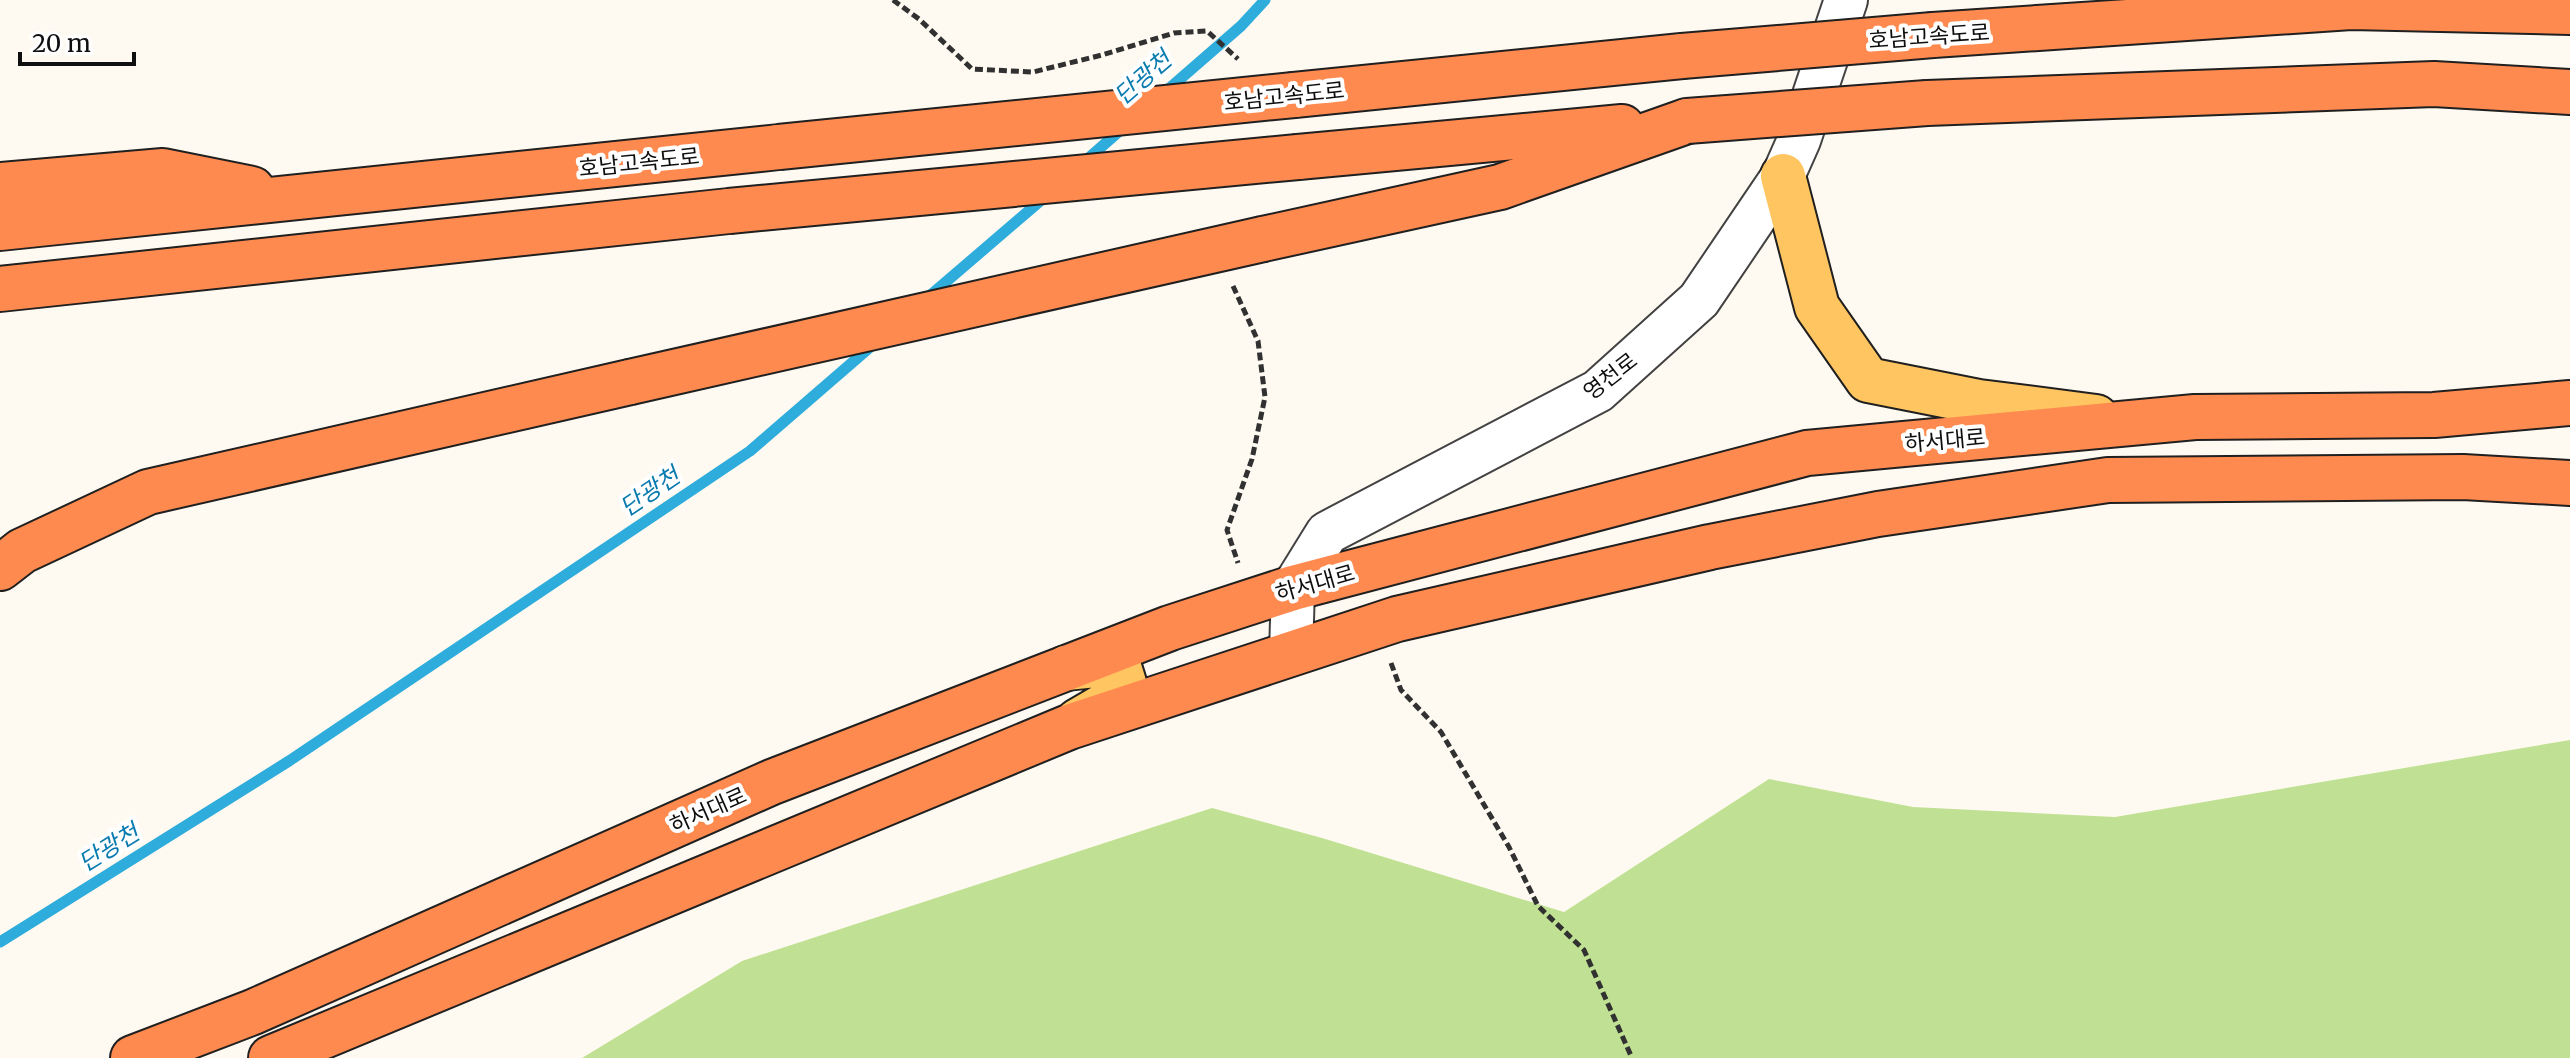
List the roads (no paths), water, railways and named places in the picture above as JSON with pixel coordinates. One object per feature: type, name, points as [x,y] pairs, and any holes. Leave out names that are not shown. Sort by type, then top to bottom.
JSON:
[{"type":"highway","name":"호남고속도로","points":[[0,228],[1682,56],[1933,35],[2351,7],[2570,12]]},
{"type":"highway","points":[[0,289],[729,211],[1687,121],[1927,103],[2434,84],[2570,92]]},
{"type":"highway","points":[[0,568],[22,551],[148,492],[1500,187],[1687,121]]},
{"type":"highway","points":[[0,185],[163,171],[297,198]]},
{"type":"highway","name":"하서대로","points":[[133,1058],[267,1006],[772,782],[1170,628],[1293,588],[1807,453],[2195,417],[2434,415],[2570,403]]},
{"type":"highway","points":[[271,1058],[1069,727],[1378,625],[1710,547],[1878,514],[2108,480],[2463,477],[2570,483]]},
{"type":"main road","points":[[1783,176],[1817,307],[1868,380],[1979,402],[2134,422]]},
{"type":"main road","points":[[1066,668],[1105,664],[1119,667],[1124,683],[1114,700],[1069,727]]},
{"type":"street","name":"영천로","points":[[1291,653],[1293,588],[1327,533],[1598,391],[1699,300],[1783,176],[1799,140],[1846,0]]},
{"type":"waterway","name":"단광천","points":[[1164,93],[1241,26],[1265,0]]},
{"type":"waterway","name":"단광천","points":[[1083,163],[1124,127]]},
{"type":"waterway","name":"단광천","points":[[926,299],[1046,196]]},
{"type":"waterway","name":"단광천","points":[[0,942],[289,761],[750,451],[876,342]]}]
